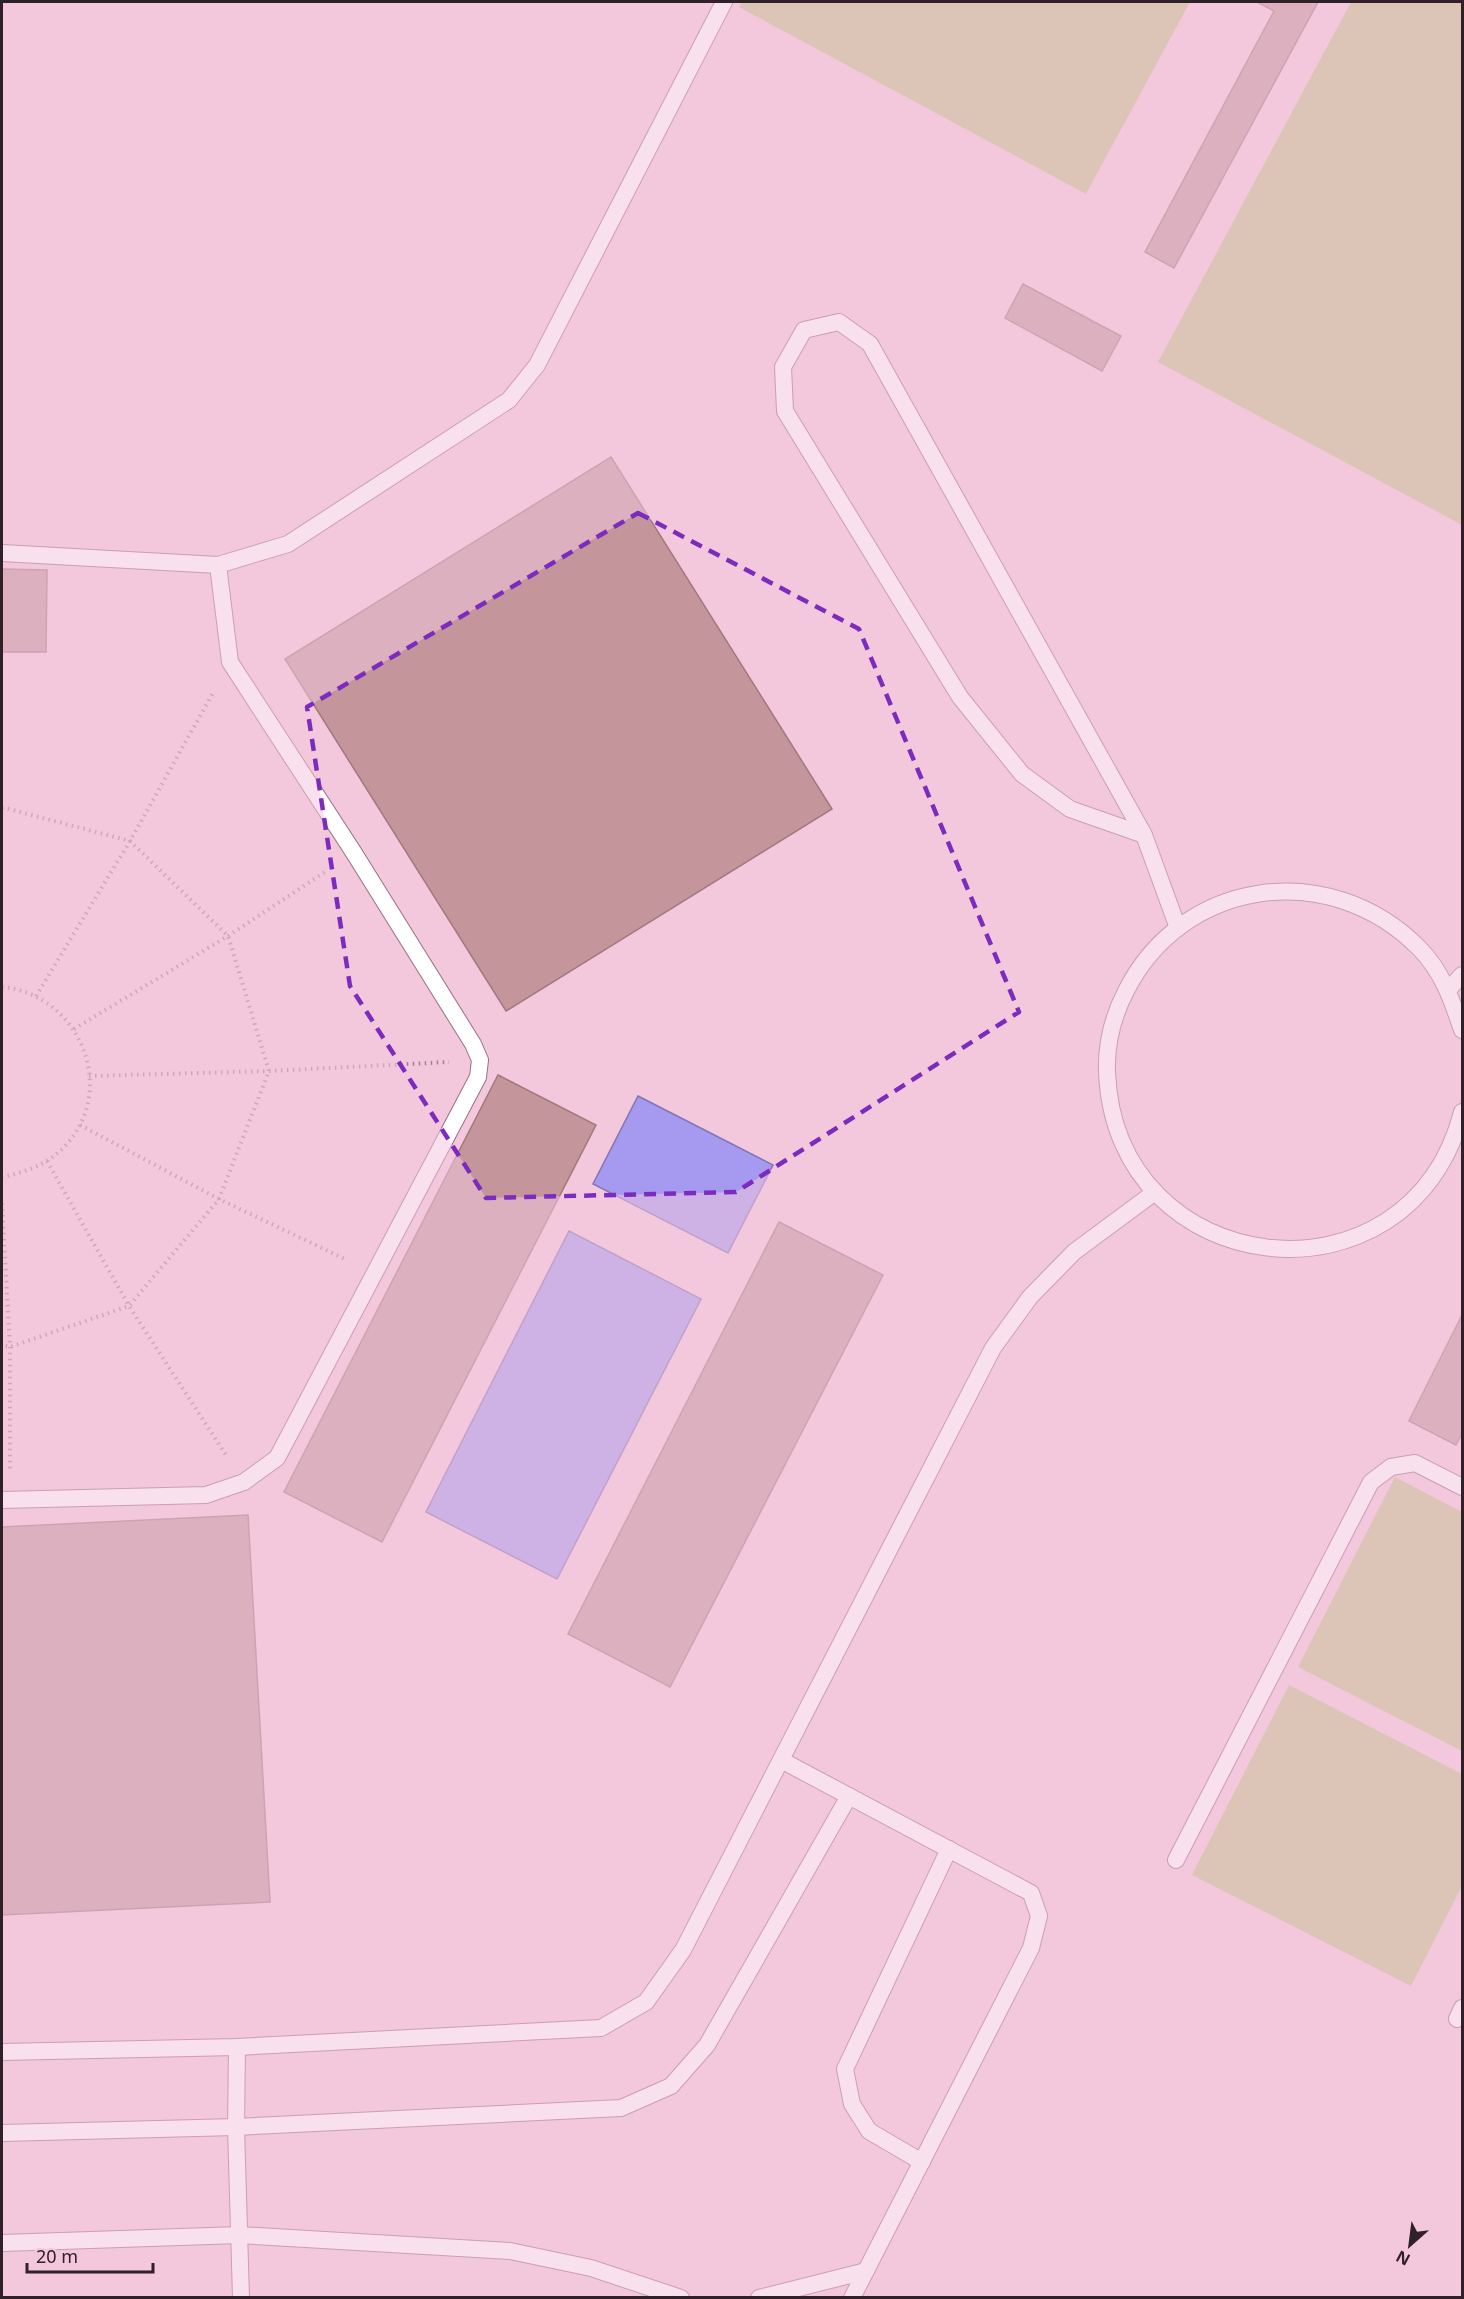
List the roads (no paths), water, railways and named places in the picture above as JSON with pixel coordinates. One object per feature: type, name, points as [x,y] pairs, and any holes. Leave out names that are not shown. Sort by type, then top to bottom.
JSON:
[{"type":"lane","points":[[2,553],[218,565],[288,544],[509,400],[537,365],[724,2]]},
{"type":"lane","points":[[1144,835],[1070,808],[1022,774],[960,697],[785,411],[783,367],[804,330],[839,322],[870,344],[1144,835],[1178,928]]},
{"type":"lane","points":[[6,1500],[206,1495],[244,1482],[277,1458],[478,1077],[480,1060],[473,1044],[354,853],[230,662],[218,565]]},
{"type":"lane","points":[[1462,1030],[1449,989],[1420,949],[1395,927],[1366,909],[1335,897],[1302,891],[1269,891],[1237,898],[1205,910],[1178,928],[1153,950],[1134,976],[1118,1006],[1109,1038],[1107,1071],[1110,1104],[1119,1136],[1135,1166],[1155,1192],[1180,1214],[1208,1232],[1240,1244],[1272,1250],[1306,1249],[1338,1243],[1379,1225],[1397,1213],[1422,1191],[1442,1165],[1457,1135],[1462,1112]]},
{"type":"lane","points":[[1449,989],[1462,975]]},
{"type":"lane","points":[[2,2052],[237,2046],[600,2028],[646,2002],[683,1950],[993,1348],[1030,1297],[1074,1252],[1155,1192]]},
{"type":"lane","points":[[1176,1860],[1371,1482],[1391,1467],[1415,1463],[1462,1487]]},
{"type":"lane","points":[[781,1760],[1031,1893],[1039,1917],[1031,1948],[852,2298]]},
{"type":"lane","points":[[2,2133],[236,2127],[621,2108],[671,2086],[707,2045],[849,1796]]},
{"type":"lane","points":[[921,2162],[869,2131],[852,2104],[845,2069],[949,1849]]},
{"type":"lane","points":[[237,2046],[236,2127],[241,2298]]},
{"type":"lane","points":[[2,2243],[239,2235],[510,2251],[591,2268],[681,2298]]},
{"type":"lane","points":[[759,2298],[866,2271]]}]
